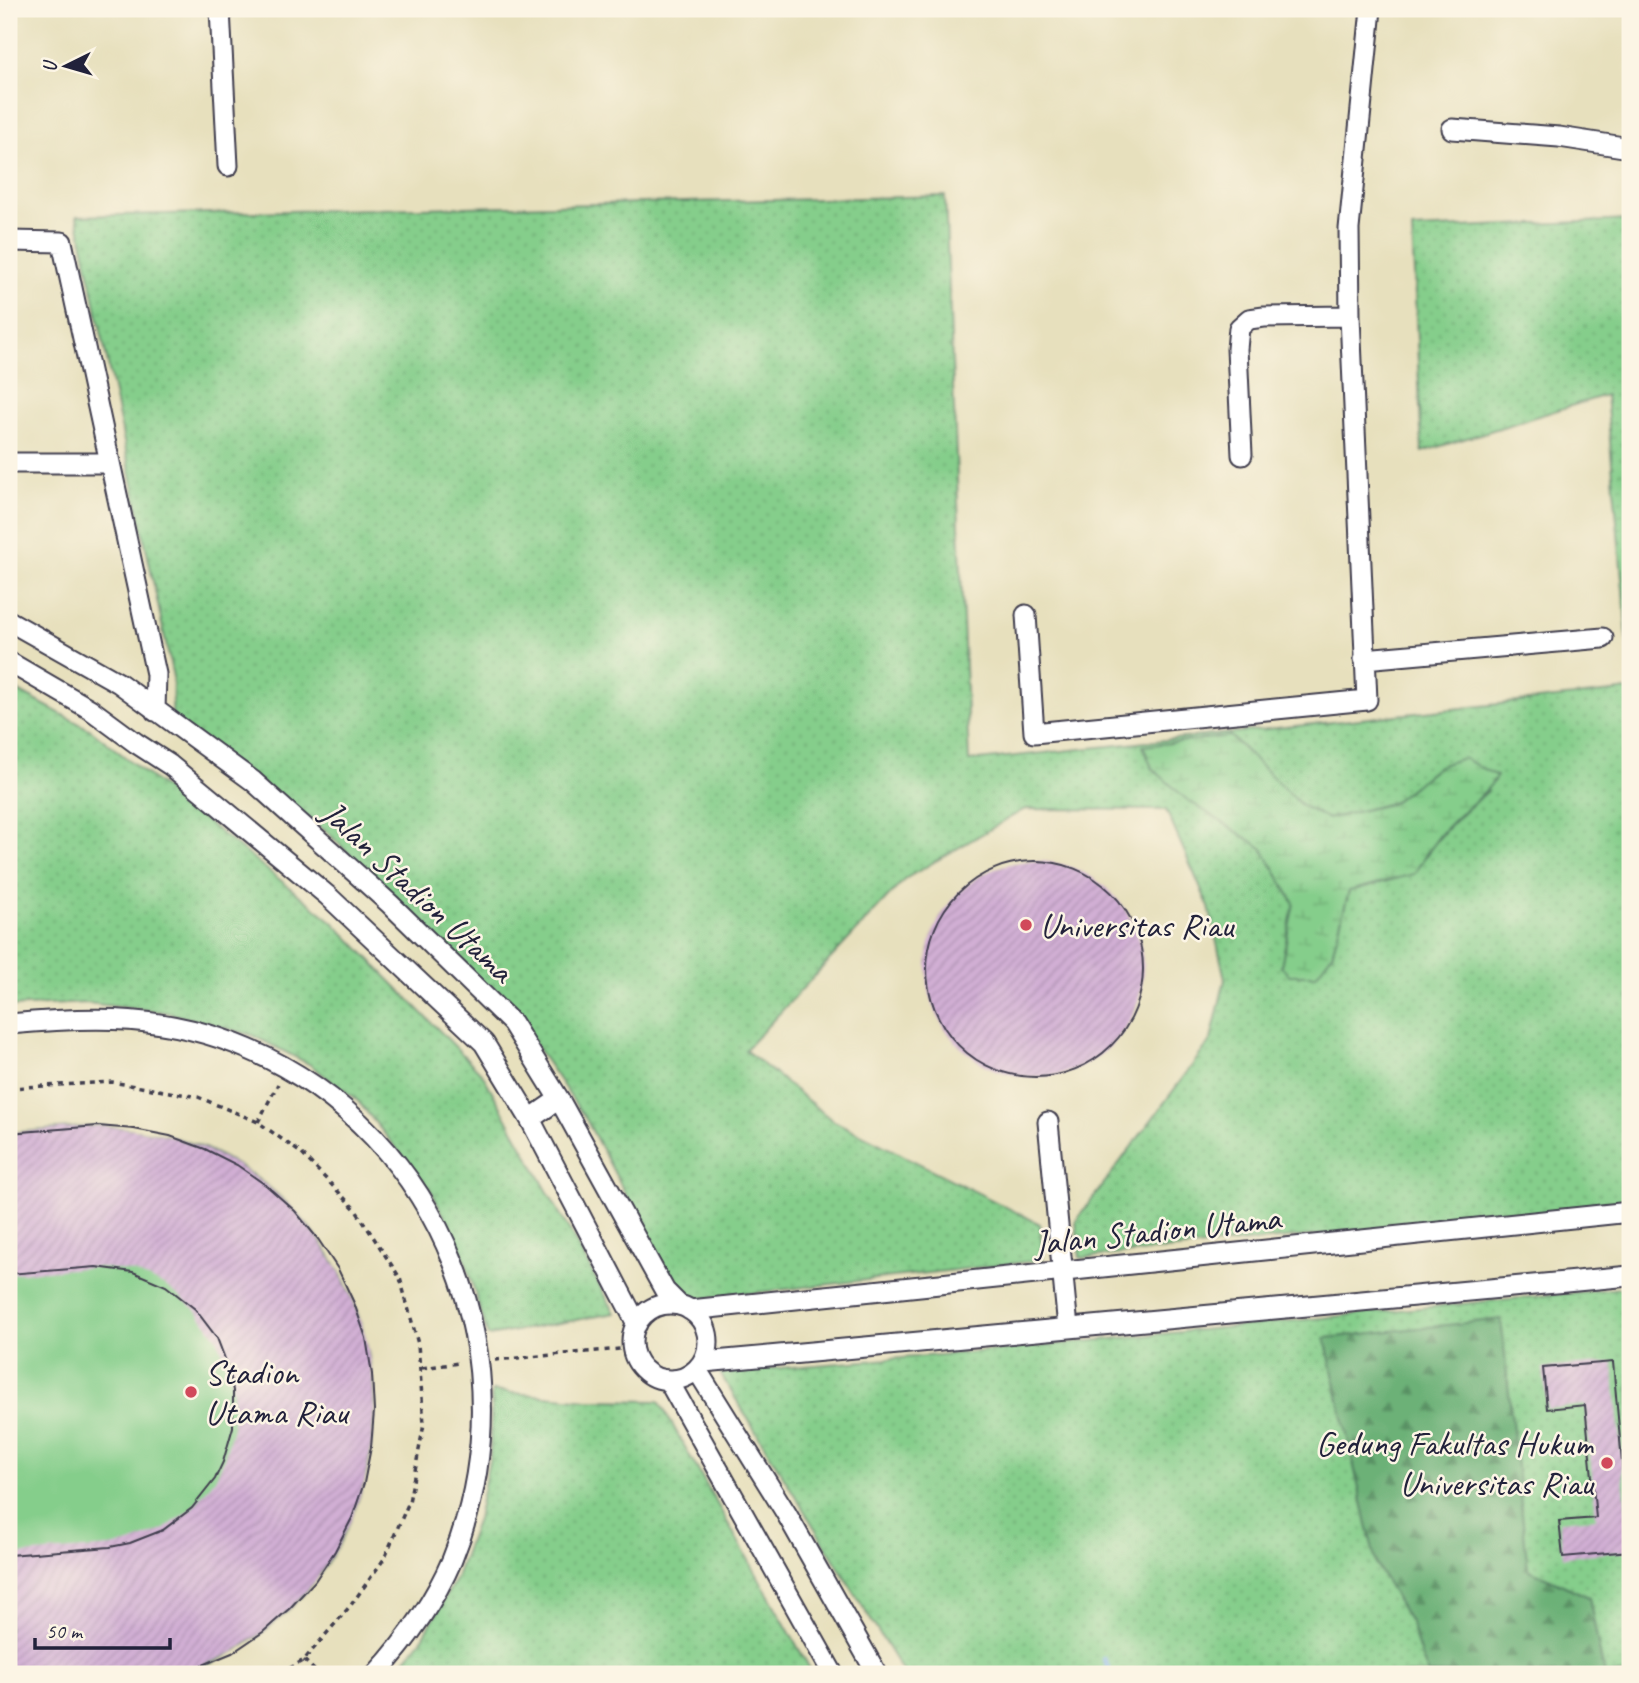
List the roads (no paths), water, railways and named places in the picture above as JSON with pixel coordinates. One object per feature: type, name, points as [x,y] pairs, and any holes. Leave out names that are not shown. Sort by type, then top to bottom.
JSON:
[{"type":"street","points":[[220,9],[229,166]]},
{"type":"street","points":[[1026,615],[1034,733],[1367,701],[1350,316],[1349,229],[1371,9]]},
{"type":"street","points":[[1452,129],[1559,137],[1630,148]]},
{"type":"street","points":[[9,241],[62,242],[156,674],[155,711]]},
{"type":"street","points":[[1242,455],[1237,349],[1239,328],[1249,319],[1264,317],[1350,316]]},
{"type":"street","points":[[9,463],[110,463]]},
{"type":"street","name":"Jalan Stadion Utama","points":[[9,621],[119,683],[253,781],[390,904],[512,1023],[559,1099],[665,1292],[684,1308],[1063,1272],[1630,1212]]},
{"type":"street","points":[[1364,659],[1603,638]]},
{"type":"street","name":"Jalan Stadion Utama","points":[[9,662],[90,709],[170,765],[328,896],[484,1043],[530,1119],[636,1324]]},
{"type":"street","points":[[9,1024],[99,1017],[150,1021],[199,1032],[247,1049],[286,1068],[334,1101],[372,1135],[405,1174],[433,1216],[454,1262],[470,1311],[480,1361],[481,1425],[478,1463],[468,1513],[451,1561],[428,1606],[376,1674]]},
{"type":"street","points":[[530,1119],[559,1099]]},
{"type":"street","points":[[1048,1122],[1068,1328]]},
{"type":"street","points":[[877,1674],[700,1366],[707,1342],[699,1319],[684,1308],[666,1304],[644,1314],[636,1324],[632,1336],[636,1360],[654,1377],[668,1380],[678,1379],[700,1366],[1068,1328],[1630,1276]]},
{"type":"street","points":[[668,1380],[833,1674]]},
{"type":"waterway","points":[[1104,1659],[1111,1674]]},
{"type":"place","name":"Universitas Riau","points":[[1026,925]]},
{"type":"place","name":"Stadion Utama Riau","points":[[191,1392]]},
{"type":"place","name":"Gedung Fakultas Hukum Universitas Riau","points":[[1607,1463]]}]
